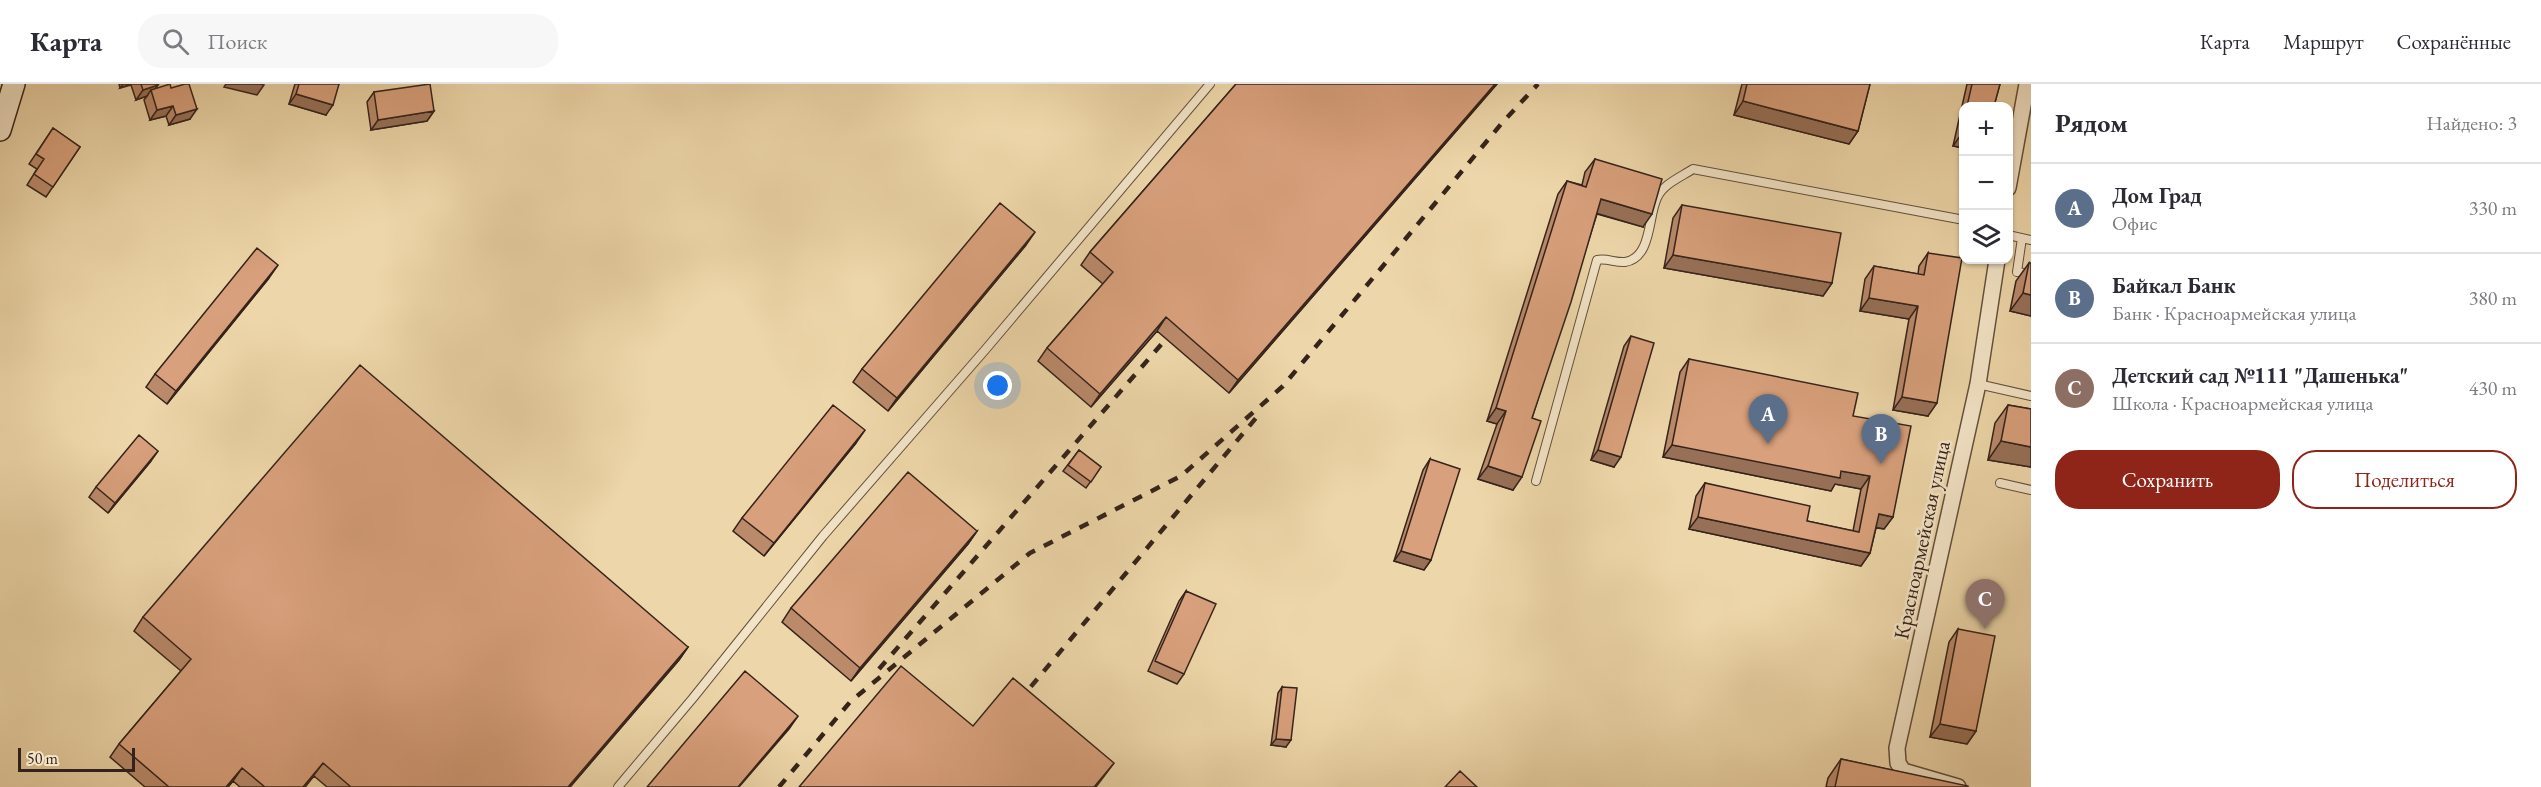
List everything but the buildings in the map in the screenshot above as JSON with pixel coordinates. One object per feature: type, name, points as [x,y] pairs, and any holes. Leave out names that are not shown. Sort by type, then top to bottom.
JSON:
[{"type":"main road","points":[[0,130],[14,84]]},
{"type":"street","points":[[2013,166],[2027,104],[2027,84]]},
{"type":"street","name":"Красноармейская улица","points":[[1958,787],[1903,771],[1898,763],[1897,748],[1978,384],[1996,264]]},
{"type":"lane","points":[[618,787],[823,536],[985,350],[1210,84]]},
{"type":"lane","points":[[1536,481],[1597,260],[1625,262],[1638,256],[1644,246],[1656,198],[1663,189],[1693,169],[1959,219]]},
{"type":"lane","points":[[2013,236],[2031,240]]},
{"type":"lane","points":[[2022,238],[2017,272],[2031,274]]},
{"type":"lane","points":[[1978,384],[2031,396]]},
{"type":"lane","points":[[2000,483],[2031,490]]},
{"type":"railway","points":[[779,787],[850,702],[1030,553],[1181,476],[1283,386],[1502,123],[1538,84]]},
{"type":"railway","points":[[879,669],[1166,339]]},
{"type":"railway","points":[[1018,702],[1256,418]]},
{"type":"place","name":"Дом Град","points":[[1768,444]]},
{"type":"place","name":"Байкал Банк","points":[[1881,464]]},
{"type":"place","name":"Детский сад №111 \"Дашенька\"","points":[[1985,629]]}]
